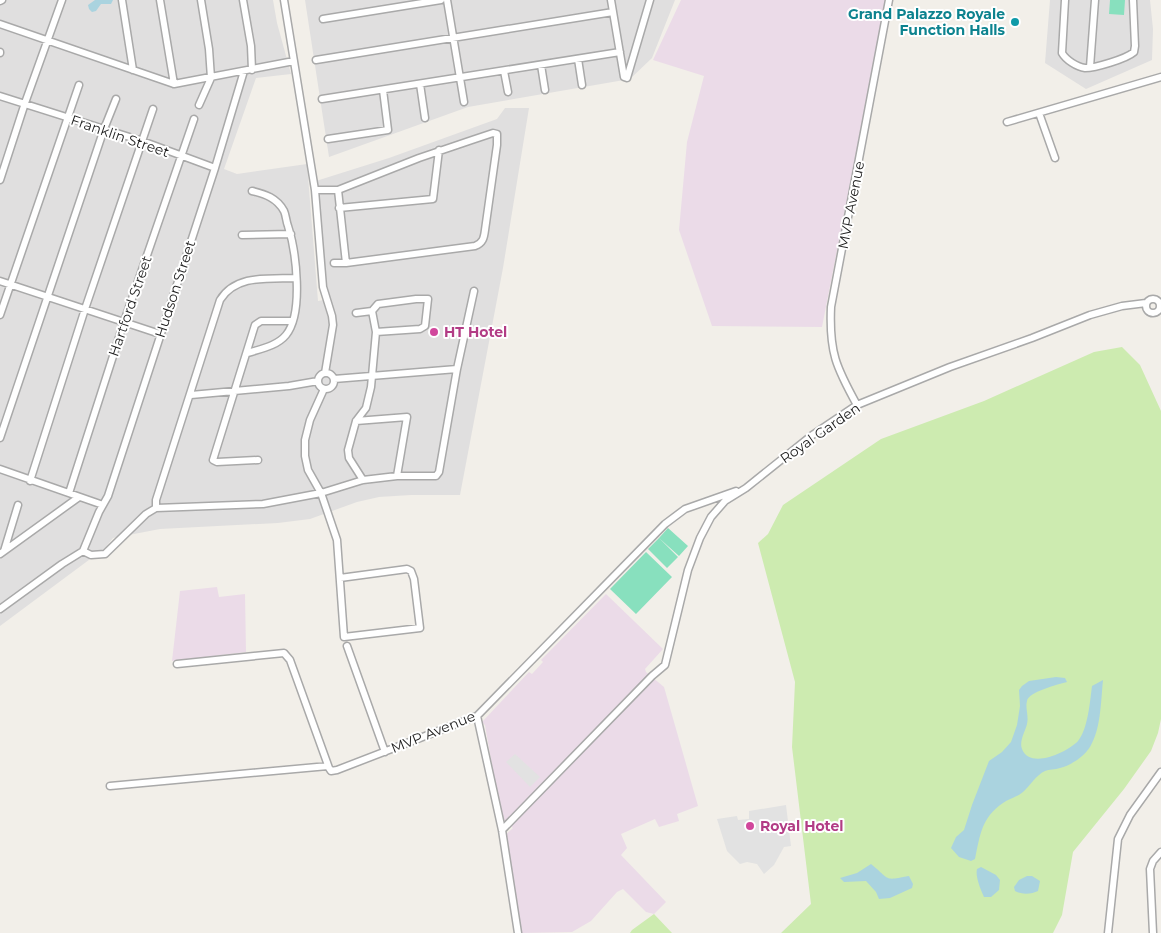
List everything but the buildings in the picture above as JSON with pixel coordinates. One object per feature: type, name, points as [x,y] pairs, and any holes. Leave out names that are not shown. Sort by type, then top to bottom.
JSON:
[{"type":"street","points":[[122,0],[133,70]]},
{"type":"street","points":[[160,0],[174,84]]},
{"type":"street","points":[[199,105],[211,78],[209,49],[201,0]]},
{"type":"street","points":[[243,0],[251,46],[252,70]]},
{"type":"street","points":[[284,0],[315,190],[323,287],[333,325],[325,373]]},
{"type":"street","points":[[323,19],[441,0]]},
{"type":"street","points":[[447,0],[464,102]]},
{"type":"street","points":[[611,0],[626,78],[650,0]]},
{"type":"street","name":"MVP Avenue","points":[[857,405],[838,372],[830,332],[831,307],[889,0]]},
{"type":"street","points":[[1065,0],[1062,53],[1067,59],[1077,65],[1090,67],[1128,56],[1134,52],[1133,0]]},
{"type":"street","points":[[1090,67],[1095,0]]},
{"type":"street","points":[[0,180],[59,1]]},
{"type":"street","points":[[316,60],[613,12]]},
{"type":"street","points":[[0,24],[174,84],[294,61]]},
{"type":"street","points":[[322,99],[620,52]]},
{"type":"street","points":[[578,59],[582,85]]},
{"type":"street","points":[[541,65],[545,90]]},
{"type":"street","name":"Hudson Street","points":[[83,551],[108,496],[215,168],[244,71]]},
{"type":"street","points":[[504,71],[508,92]]},
{"type":"street","points":[[1007,122],[1161,77]]},
{"type":"street","points":[[420,84],[425,118]]},
{"type":"street","points":[[0,315],[79,85]]},
{"type":"street","points":[[328,139],[388,130],[383,90]]},
{"type":"street","name":"Franklin Street","points":[[0,96],[142,141],[215,168]]},
{"type":"street","points":[[0,438],[104,129],[116,99]]},
{"type":"street","points":[[30,481],[85,308],[153,109]]},
{"type":"street","points":[[1039,113],[1055,158]]},
{"type":"street","name":"Hartford Street","points":[[69,493],[124,322],[194,119]]},
{"type":"street","points":[[315,190],[338,190],[439,150],[493,133],[497,134],[497,145],[482,242],[475,246],[334,263]]},
{"type":"street","points":[[339,208],[433,199],[439,150]]},
{"type":"street","points":[[338,190],[346,263]]},
{"type":"street","points":[[248,353],[268,347],[282,339],[293,320],[297,299],[291,234],[285,212],[278,202],[265,194],[252,191]]},
{"type":"street","points":[[242,236],[291,234]]},
{"type":"street","points":[[156,508],[158,493],[220,300],[227,290],[247,280],[296,278]]},
{"type":"street","points":[[0,282],[85,308],[160,334]]},
{"type":"street","points":[[0,609],[83,551],[91,554],[105,554],[146,514],[156,508],[263,504],[321,493],[363,480],[397,476],[436,476],[439,472],[457,369],[474,291]]},
{"type":"street","points":[[356,313],[372,311],[378,304],[428,298],[424,326],[420,329],[376,332]]},
{"type":"street","points":[[1152,298],[1158,300],[1160,309],[1153,313],[1148,311],[1146,303],[1152,298]]},
{"type":"street","name":"Royal Garden","points":[[502,830],[652,676],[665,665],[688,570],[700,538],[711,517],[725,501],[746,488],[811,436],[857,405],[950,367],[1032,338],[1090,314],[1122,306],[1146,303]]},
{"type":"street","points":[[363,480],[348,454],[356,421],[366,408],[371,387],[376,332],[372,311]]},
{"type":"street","points":[[258,460],[217,462],[213,460],[248,353],[253,329],[258,322],[293,320]]},
{"type":"street","points":[[334,379],[457,369]]},
{"type":"street","points":[[325,373],[331,375],[334,379],[332,387],[324,389],[318,385],[319,376],[325,373]]},
{"type":"street","points":[[191,394],[289,386],[318,381]]},
{"type":"street","points":[[324,389],[310,420],[305,440],[305,456],[308,470],[321,493],[337,540],[344,637],[420,628],[412,571],[407,569],[340,578]]},
{"type":"street","points":[[356,421],[406,417],[397,476]]},
{"type":"street","points":[[0,469],[103,505]]},
{"type":"street","name":"MVP Avenue","points":[[328,766],[333,771],[477,716],[665,524],[686,509],[746,488]]},
{"type":"street","points":[[2,553],[79,497]]},
{"type":"street","points":[[2,553],[18,505]]},
{"type":"street","points":[[347,646],[385,752]]},
{"type":"street","points":[[110,786],[328,766],[290,660],[284,653],[177,664]]},
{"type":"street","points":[[477,716],[502,830],[518,933]]},
{"type":"street","points":[[1108,933],[1118,839],[1130,815],[1161,772]]},
{"type":"street","points":[[1154,933],[1150,870],[1152,861],[1161,852]]},
{"type":"shaded area","points":[[0,0],[273,0],[277,23],[291,74],[256,78],[224,169],[237,174],[307,164],[318,301],[330,299],[325,285],[316,181],[389,158],[497,119],[505,108],[529,108],[503,268],[460,495],[379,497],[357,502],[310,519],[278,523],[160,529],[113,538],[105,548],[0,626]]},
{"type":"shaded area","points":[[305,0],[675,0],[652,58],[630,79],[468,107],[329,157]]},
{"type":"shaded area","points":[[681,0],[886,0],[822,327],[712,326],[679,230],[687,142],[704,76],[653,60]]},
{"type":"shaded area","points":[[1050,0],[1150,0],[1153,29],[1152,60],[1086,89],[1045,63]]},
{"type":"shaded area","points":[[217,587],[219,597],[245,594],[246,652],[172,661],[180,591]]},
{"type":"shaded area","points":[[606,594],[663,649],[645,669],[664,687],[698,806],[677,814],[679,821],[659,827],[655,819],[621,834],[627,848],[621,855],[666,902],[654,914],[646,912],[623,889],[617,892],[591,921],[572,932],[522,933],[505,835],[513,828],[501,817],[485,725],[482,722],[529,672],[532,674],[543,662],[541,660]]},
{"type":"shaded area","points":[[515,754],[540,777],[530,787],[506,762]]},
{"type":"shaded area","points":[[786,805],[791,846],[784,847],[774,865],[764,874],[757,864],[747,862],[740,864],[727,851],[717,819],[737,816],[738,820],[749,819],[749,811]]},
{"type":"green space","points":[[1110,0],[1125,0],[1124,15],[1109,14]]},
{"type":"green space","points":[[1122,347],[1140,365],[1161,411],[1161,719],[1151,751],[1124,789],[1073,852],[1062,915],[1053,933],[781,933],[811,904],[792,747],[795,682],[758,543],[768,534],[783,505],[881,439],[984,401],[1094,352]]},
{"type":"green space","points":[[668,528],[688,546],[679,556],[659,538]]},
{"type":"green space","points":[[659,538],[678,557],[667,568],[648,549]]},
{"type":"green space","points":[[646,552],[672,577],[636,614],[610,589]]},
{"type":"green space","points":[[654,914],[672,933],[630,933],[632,930]]},
{"type":"water","points":[[95,0],[113,0],[111,4],[101,4],[96,11],[92,12],[88,5]]},
{"type":"water","points":[[1056,677],[1065,678],[1067,682],[1038,692],[1027,701],[1027,721],[1022,740],[1022,749],[1026,755],[1041,759],[1058,754],[1078,741],[1088,715],[1092,686],[1103,680],[1099,721],[1090,747],[1079,759],[1058,769],[1047,770],[1036,778],[1023,792],[1003,803],[986,821],[978,843],[975,859],[971,861],[959,857],[951,848],[956,837],[964,830],[989,761],[1002,752],[1011,742],[1017,725],[1020,706],[1019,690],[1029,681]]},
{"type":"water","points":[[871,864],[891,879],[909,876],[913,884],[912,888],[890,898],[879,899],[876,892],[866,881],[844,882],[840,878],[857,873]]},
{"type":"water","points":[[981,867],[996,875],[1000,880],[999,890],[991,897],[984,897],[979,883],[977,869]]},
{"type":"water","points":[[1032,876],[1040,881],[1038,891],[1027,894],[1015,891],[1014,887],[1019,880]]},
{"type":"place","name":"Grand Palazzo Royale Function Halls","points":[[1015,22]]},
{"type":"place","name":"HT Hotel","points":[[434,332]]},
{"type":"place","name":"Royal Hotel","points":[[750,826]]}]
